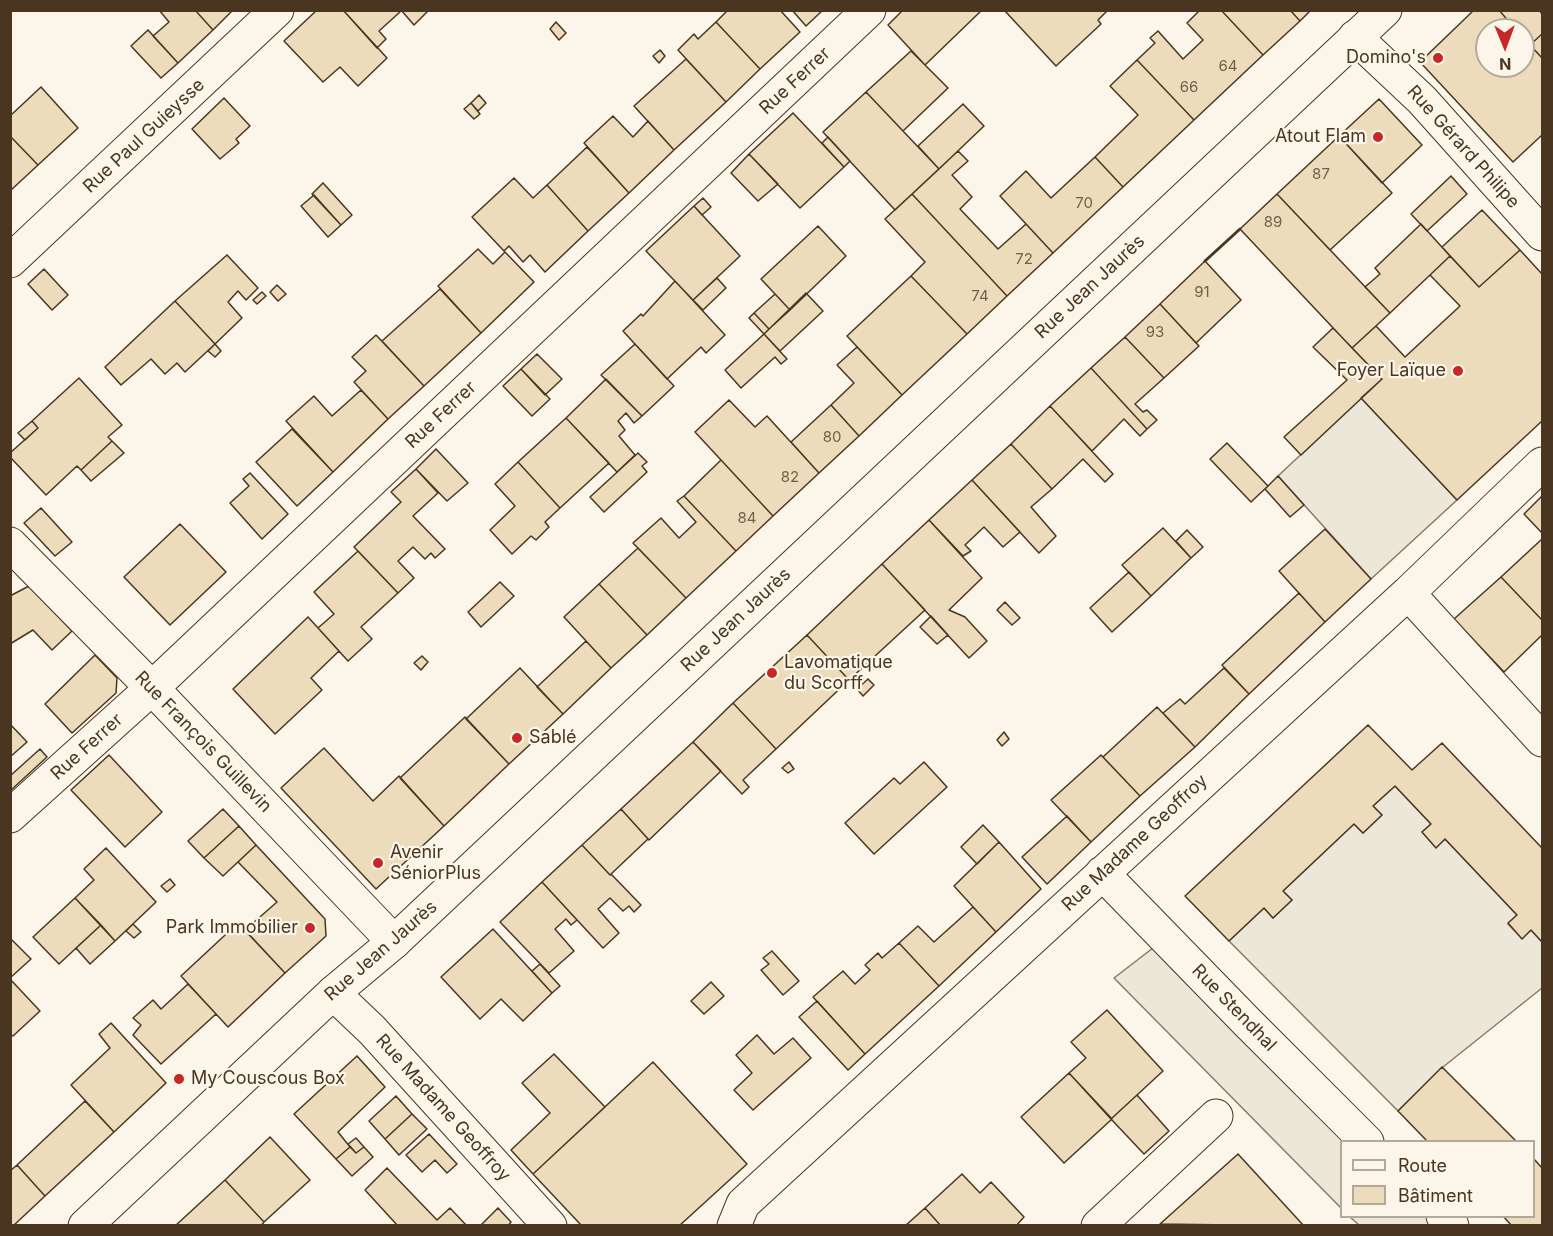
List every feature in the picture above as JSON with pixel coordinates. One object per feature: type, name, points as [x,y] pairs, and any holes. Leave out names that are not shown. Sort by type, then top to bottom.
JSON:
[{"type":"street","name":"Rue Paul Guieysse","points":[[10,261],[278,10]]},
{"type":"street","name":"Rue Ferrer","points":[[10,816],[152,688],[869,10]]},
{"type":"street","name":"Rue Jean Jaurès","points":[[85,1226],[333,993],[394,942],[1385,10]]},
{"type":"street","name":"Rue Gérard Philipe","points":[[1355,37],[1422,100],[1542,234]]},
{"type":"street","name":"Rue Madame Geoffroy","points":[[734,1226],[743,1204],[1408,593],[1542,464]]},
{"type":"street","name":"Rue François Guillevin","points":[[13,550],[152,688],[394,942]]},
{"type":"street","points":[[1408,593],[1542,740]]},
{"type":"street","name":"Rue Stendhal","points":[[1102,873],[1365,1140]]},
{"type":"street","name":"Rue Madame Geoffroy","points":[[333,993],[372,1030],[549,1226]]},
{"type":"street","points":[[1098,1226],[1216,1116]]},
{"type":"shaded area","points":[[1361,398],[1457,500],[1371,579],[1278,476]]},
{"type":"shaded area","points":[[1395,786],[1431,824],[1422,832],[1436,847],[1445,839],[1517,915],[1508,924],[1522,938],[1531,930],[1542,942],[1542,988],[1443,1067],[1398,1111],[1229,941],[1264,908],[1273,918],[1292,900],[1283,891],[1354,824],[1363,833],[1382,815],[1373,806]]},
{"type":"shaded area","points":[[1166,938],[1368,1140],[1340,1140],[1340,1207],[1114,978]]},
{"type":"shaded area","points":[[1351,1218],[1445,1218],[1453,1225],[1359,1225]]},
{"type":"building","points":[[159,10],[195,10],[213,30],[178,63],[153,36],[169,22]]},
{"type":"building","points":[[195,10],[233,10],[213,30]]},
{"type":"building","points":[[317,10],[343,10],[387,58],[358,86],[340,67],[323,82],[284,41]]},
{"type":"building","points":[[343,10],[401,11],[379,31],[386,39],[377,48]]},
{"type":"building","points":[[401,10],[429,10],[414,25]]},
{"type":"building","points":[[728,10],[780,10],[800,32],[760,69],[716,22]]},
{"type":"building","points":[[792,10],[823,10],[806,26]]},
{"type":"building","points":[[903,10],[982,10],[925,65],[888,25]]},
{"type":"building","points":[[1108,10],[1098,20],[1101,24],[1056,66],[1005,11]]},
{"type":"building","points":[[1200,10],[1221,10],[1263,55],[1194,120],[1137,60],[1155,43],[1150,38],[1158,31],[1183,59],[1203,40],[1187,23]]},
{"type":"building","points":[[1221,10],[1290,10],[1300,21],[1263,55]]},
{"type":"building","points":[[1290,10],[1311,10],[1300,21]]},
{"type":"building","points":[[1474,10],[1499,10],[1506,18],[1475,18],[1475,78],[1535,78],[1535,50],[1542,58],[1542,135],[1513,162],[1420,62]]},
{"type":"building","points":[[1499,10],[1539,10],[1542,14],[1542,34],[1535,40],[1535,18],[1506,18]]},
{"type":"building","points":[[556,22],[566,33],[559,40],[550,29]]},
{"type":"building","points":[[716,22],[760,69],[726,102],[678,50],[694,34],[698,39]]},
{"type":"building","points":[[148,30],[178,63],[161,78],[131,46]]},
{"type":"building","points":[[1542,34],[1542,58],[1535,50],[1535,40]]},
{"type":"building","points":[[660,50],[665,56],[659,63],[653,56]]},
{"type":"building","points":[[911,51],[948,88],[903,131],[866,92]]},
{"type":"building","points":[[686,59],[726,102],[674,150],[634,106]]},
{"type":"building","points":[[1137,60],[1194,120],[1123,187],[1095,157],[1138,115],[1110,86]]},
{"type":"building","points":[[41,87],[78,128],[38,165],[10,136],[10,116]]},
{"type":"building","points":[[866,92],[939,169],[895,210],[823,132]]},
{"type":"building","points":[[479,95],[486,103],[478,111],[471,103]]},
{"type":"building","points":[[224,98],[250,126],[236,139],[239,143],[220,159],[192,129]]},
{"type":"building","points":[[1379,99],[1422,145],[1382,183],[1339,136]]},
{"type":"building","points":[[471,103],[480,114],[474,119],[464,109]]},
{"type":"building","points":[[963,104],[984,126],[939,169],[918,146]]},
{"type":"building","points":[[793,113],[844,167],[800,208],[749,154]]},
{"type":"building","points":[[613,116],[633,137],[648,121],[674,150],[629,193],[584,143]]},
{"type":"building","points":[[10,136],[38,165],[10,191]]},
{"type":"building","points":[[1339,136],[1392,193],[1330,250],[1277,194]]},
{"type":"building","points":[[828,137],[850,161],[844,167],[822,143]]},
{"type":"building","points":[[587,147],[629,193],[588,231],[547,185]]},
{"type":"building","points":[[958,151],[968,161],[952,175],[972,197],[960,209],[998,249],[1026,224],[1053,253],[1007,296],[912,194]]},
{"type":"building","points":[[749,154],[778,184],[758,201],[731,173]]},
{"type":"building","points":[[1095,157],[1123,187],[1053,253],[1000,196],[1026,171],[1051,198]]},
{"type":"building","points":[[1451,176],[1467,194],[1427,231],[1411,214]]},
{"type":"building","points":[[514,178],[533,198],[547,185],[588,231],[545,272],[530,255],[523,262],[509,246],[504,251],[472,217]]},
{"type":"building","points":[[323,183],[352,215],[341,225],[312,194]]},
{"type":"building","points":[[912,194],[1007,296],[967,334],[911,276],[925,262],[885,219]]},
{"type":"building","points":[[1277,194],[1390,313],[1352,348],[1240,229]]},
{"type":"building","points":[[314,195],[341,225],[328,237],[301,206]]},
{"type":"building","points":[[703,198],[711,207],[702,215],[694,206]]},
{"type":"building","points":[[694,206],[740,256],[693,300],[646,251]]},
{"type":"building","points":[[1482,210],[1520,250],[1479,287],[1442,247]]},
{"type":"building","points":[[1421,224],[1450,256],[1390,313],[1365,287],[1380,274],[1375,268]]},
{"type":"building","points":[[818,226],[846,256],[790,310],[761,279]]},
{"type":"building","points":[[478,249],[493,264],[505,252],[534,282],[481,333],[438,286]]},
{"type":"building","name":"Foyer Laïque","points":[[1520,250],[1542,274],[1542,421],[1457,500],[1361,398],[1382,379],[1352,348],[1376,326],[1405,357],[1460,306],[1430,275],[1450,256],[1479,287]]},
{"type":"building","points":[[227,255],[258,288],[246,300],[238,291],[228,302],[242,318],[215,344],[175,301]]},
{"type":"building","points":[[1205,261],[1241,300],[1196,343],[1160,304]]},
{"type":"building","points":[[44,269],[68,295],[52,310],[28,284]]},
{"type":"building","points":[[911,276],[967,334],[902,395],[847,336]]},
{"type":"building","points":[[717,278],[726,288],[703,310],[693,300]]},
{"type":"building","points":[[675,281],[725,335],[706,353],[701,347],[667,379],[623,331],[641,314],[643,316]]},
{"type":"building","points":[[277,285],[286,294],[278,301],[270,292]]},
{"type":"building","points":[[440,289],[481,333],[424,386],[382,341]]},
{"type":"building","points":[[262,292],[266,296],[257,304],[253,300]]},
{"type":"building","points":[[806,293],[823,311],[780,351],[764,334]]},
{"type":"building","points":[[775,294],[790,310],[769,329],[754,313]]},
{"type":"building","points":[[175,301],[215,344],[185,372],[177,363],[165,374],[151,359],[121,385],[105,367]]},
{"type":"building","points":[[1160,304],[1199,346],[1164,378],[1125,337]]},
{"type":"building","points":[[754,313],[769,329],[764,334],[749,318]]},
{"type":"building","points":[[1333,328],[1382,379],[1301,455],[1284,437],[1347,380],[1313,347]]},
{"type":"building","points":[[764,334],[787,359],[781,364],[775,357],[741,388],[725,370]]},
{"type":"building","points":[[376,335],[424,386],[388,419],[354,382],[366,371],[352,357]]},
{"type":"building","points":[[1125,337],[1164,378],[1135,404],[1143,412],[1147,410],[1157,420],[1147,429],[1091,368]]},
{"type":"building","points":[[215,344],[221,351],[215,357],[208,351]]},
{"type":"building","points":[[635,344],[674,386],[642,416],[601,375]]},
{"type":"building","points":[[857,347],[902,395],[859,436],[831,405],[854,383],[837,365]]},
{"type":"building","points":[[537,354],[562,379],[545,395],[521,369]]},
{"type":"building","points":[[1091,368],[1147,429],[1140,436],[1124,419],[1092,451],[1050,406]]},
{"type":"building","points":[[521,369],[550,399],[532,416],[503,386]]},
{"type":"building","points":[[79,378],[122,425],[108,437],[112,441],[81,470],[77,466],[46,495],[10,457],[10,453],[38,428],[32,421]]},
{"type":"building","points":[[606,379],[642,416],[634,423],[626,413],[618,421],[625,430],[619,436],[635,455],[617,472],[566,418]]},
{"type":"building","points":[[361,390],[388,419],[333,472],[286,421],[314,396],[332,416]]},
{"type":"building","points":[[729,400],[755,427],[767,416],[819,473],[773,516],[695,432]]},
{"type":"building","points":[[831,405],[859,436],[819,473],[791,442]]},
{"type":"building","points":[[1050,406],[1113,474],[1105,482],[1083,459],[1052,489],[1011,444]]},
{"type":"building","points":[[566,418],[609,463],[560,508],[518,462]]},
{"type":"building","points":[[32,421],[38,428],[25,440],[18,433]]},
{"type":"building","points":[[292,429],[333,472],[297,506],[256,462]]},
{"type":"building","points":[[112,441],[124,453],[91,481],[81,470]]},
{"type":"building","points":[[1227,443],[1268,486],[1251,502],[1210,459]]},
{"type":"building","points":[[1011,444],[1052,489],[1031,507],[1056,536],[1039,553],[972,480]]},
{"type":"building","points":[[436,449],[468,483],[447,501],[416,469]]},
{"type":"building","points":[[638,453],[647,462],[642,466],[647,472],[604,512],[590,497]]},
{"type":"building","points":[[721,460],[773,516],[736,551],[684,496]]},
{"type":"building","points":[[518,462],[560,508],[545,522],[549,527],[536,540],[531,536],[512,554],[490,530],[515,506],[495,484]]},
{"type":"building","points":[[416,469],[438,493],[413,516],[445,549],[435,558],[431,553],[425,559],[413,547],[398,561],[414,578],[398,593],[354,547],[401,502],[391,492]]},
{"type":"building","points":[[250,473],[288,514],[262,539],[230,503],[249,486],[243,479]]},
{"type":"building","points":[[1278,476],[1304,505],[1290,517],[1265,489]]},
{"type":"building","points":[[972,480],[1020,532],[1003,547],[984,527],[965,545],[971,551],[963,556],[929,520]]},
{"type":"building","points":[[684,496],[736,551],[686,598],[633,543],[661,518],[679,538],[696,522],[677,501]]},
{"type":"building","points":[[1542,496],[1542,533],[1524,514]]},
{"type":"building","points":[[41,508],[72,542],[55,556],[24,523]]},
{"type":"building","points":[[929,520],[982,578],[949,610],[965,617],[987,641],[969,658],[882,564]]},
{"type":"building","points":[[180,524],[226,572],[170,625],[124,577]]},
{"type":"building","points":[[1163,528],[1191,558],[1151,596],[1122,565]]},
{"type":"building","points":[[1325,529],[1371,579],[1325,622],[1279,571]]},
{"type":"building","points":[[1187,530],[1203,547],[1191,558],[1176,541]]},
{"type":"building","points":[[1542,539],[1542,620],[1501,577]]},
{"type":"building","points":[[638,548],[686,598],[647,635],[599,584]]},
{"type":"building","points":[[358,551],[398,593],[361,627],[372,639],[348,661],[318,628],[334,614],[314,592]]},
{"type":"building","points":[[882,564],[925,610],[849,680],[807,635]]},
{"type":"building","points":[[1129,572],[1151,596],[1112,632],[1090,608]]},
{"type":"building","points":[[1501,577],[1542,620],[1542,635],[1504,672],[1454,619]]},
{"type":"building","points":[[500,582],[514,596],[481,627],[468,612]]},
{"type":"building","points":[[599,584],[647,635],[611,668],[564,617]]},
{"type":"building","points":[[29,586],[72,631],[52,650],[33,630],[10,644],[10,596]]},
{"type":"building","points":[[1299,593],[1325,622],[1249,694],[1222,665]]},
{"type":"building","points":[[1005,602],[1020,618],[1012,625],[997,610]]},
{"type":"building","points":[[931,616],[948,635],[937,644],[920,627]]},
{"type":"building","points":[[308,617],[339,651],[311,678],[322,690],[275,734],[233,689]]},
{"type":"building","points":[[807,635],[849,680],[776,749],[733,703]]},
{"type":"building","points":[[586,641],[611,668],[563,714],[537,687]]},
{"type":"building","points":[[95,655],[117,678],[116,693],[72,733],[45,704]]},
{"type":"building","points":[[422,656],[428,662],[421,670],[414,663]]},
{"type":"building","points":[[520,668],[563,714],[509,764],[466,719]]},
{"type":"building","points":[[1224,668],[1249,694],[1195,747],[1163,713],[1180,699],[1185,704]]},
{"type":"building","points":[[868,679],[874,685],[863,696],[857,689]]},
{"type":"building","points":[[733,703],[776,749],[743,780],[749,787],[742,794],[693,742]]},
{"type":"building","points":[[1157,707],[1195,747],[1140,796],[1103,757]]},
{"type":"building","points":[[465,717],[509,764],[444,826],[400,778]]},
{"type":"building","points":[[10,724],[27,742],[10,757]]},
{"type":"building","points":[[1368,725],[1412,770],[1442,743],[1542,848],[1542,942],[1531,930],[1522,939],[1508,923],[1517,915],[1445,839],[1436,848],[1422,832],[1431,824],[1395,786],[1373,806],[1382,815],[1363,833],[1354,824],[1283,891],[1292,900],[1273,918],[1264,908],[1229,941],[1185,896]]},
{"type":"building","points":[[1004,732],[1009,739],[1002,746],[997,740]]},
{"type":"building","points":[[693,742],[721,771],[649,840],[621,809]]},
{"type":"building","points":[[324,748],[373,801],[399,776],[444,826],[376,889],[281,788]]},
{"type":"building","points":[[40,749],[47,757],[10,791],[10,776]]},
{"type":"building","points":[[109,755],[162,812],[125,847],[71,790]]},
{"type":"building","points":[[1101,755],[1140,796],[1091,842],[1051,800]]},
{"type":"building","points":[[789,762],[794,769],[788,773],[782,768]]},
{"type":"building","points":[[924,762],[947,787],[874,854],[845,823],[894,778],[900,784]]},
{"type":"building","points":[[223,809],[239,826],[204,858],[188,841]]},
{"type":"building","points":[[621,809],[648,839],[610,875],[582,845]]},
{"type":"building","points":[[1067,816],[1091,842],[1047,884],[1022,857]]},
{"type":"building","points":[[983,825],[999,842],[977,864],[961,847]]},
{"type":"building","points":[[239,826],[256,845],[223,876],[204,858]]},
{"type":"building","points":[[999,842],[1041,889],[996,932],[954,886]]},
{"type":"building","points":[[256,845],[325,919],[326,936],[285,973],[245,930],[277,902],[238,862]]},
{"type":"building","points":[[582,845],[641,905],[634,912],[629,906],[623,911],[610,898],[598,909],[619,933],[603,948],[542,882]]},
{"type":"building","points":[[106,848],[156,902],[115,941],[75,898],[94,880],[84,869]]},
{"type":"building","points":[[170,879],[175,885],[167,892],[161,886]]},
{"type":"building","points":[[542,882],[577,920],[571,925],[566,919],[555,929],[574,951],[549,973],[500,922]]},
{"type":"building","points":[[75,898],[101,925],[59,964],[33,937]]},
{"type":"building","points":[[973,907],[996,932],[939,986],[899,943],[918,926],[934,942]]},
{"type":"building","points":[[238,923],[285,973],[228,1027],[181,976]]},
{"type":"building","points":[[133,924],[141,932],[134,938],[126,931]]},
{"type":"building","points":[[101,925],[115,941],[90,964],[76,948]]},
{"type":"building","points":[[493,929],[552,993],[523,1021],[501,999],[480,1019],[441,977]]},
{"type":"building","points":[[10,938],[31,959],[10,978]]},
{"type":"building","points":[[899,943],[939,986],[865,1054],[813,997],[843,971],[855,984],[870,970],[865,965],[878,953],[882,958]]},
{"type":"building","points":[[772,951],[799,981],[783,995],[761,970],[769,964],[763,958]]},
{"type":"building","points":[[540,964],[560,986],[552,993],[532,971]]},
{"type":"building","points":[[10,979],[40,1011],[13,1036],[10,1034]]},
{"type":"building","points":[[711,982],[724,996],[704,1014],[691,1001]]},
{"type":"building","points":[[188,984],[216,1014],[161,1064],[133,1035],[141,1025],[133,1018],[153,1000],[161,1009]]},
{"type":"building","points":[[817,1001],[865,1054],[848,1070],[799,1017]]},
{"type":"building","points":[[1107,1010],[1163,1071],[1111,1119],[1069,1073],[1086,1058],[1071,1042]]},
{"type":"building","points":[[111,1023],[166,1083],[114,1132],[71,1085],[110,1048],[99,1034]]},
{"type":"building","points":[[757,1035],[774,1054],[793,1038],[811,1058],[753,1110],[734,1090],[752,1073],[736,1055]]},
{"type":"building","points":[[554,1054],[605,1107],[533,1174],[511,1150],[550,1113],[522,1083]]},
{"type":"building","points":[[357,1056],[385,1087],[338,1132],[350,1147],[336,1159],[294,1114]]},
{"type":"building","points":[[653,1062],[747,1164],[679,1226],[582,1226],[533,1174]]},
{"type":"building","points":[[1442,1067],[1515,1140],[1426,1140],[1398,1111]]},
{"type":"building","points":[[1069,1073],[1112,1119],[1064,1163],[1021,1117]]},
{"type":"building","points":[[1137,1095],[1169,1131],[1144,1154],[1111,1119]]},
{"type":"building","points":[[396,1096],[412,1114],[385,1139],[369,1121]]},
{"type":"building","points":[[85,1101],[114,1132],[45,1196],[17,1165]]},
{"type":"building","points":[[412,1114],[427,1129],[399,1155],[385,1139]]},
{"type":"building","points":[[429,1134],[457,1164],[447,1173],[435,1160],[422,1172],[406,1155]]},
{"type":"building","points":[[270,1137],[310,1180],[264,1222],[225,1180]]},
{"type":"building","points":[[356,1138],[364,1147],[356,1153],[348,1144]]},
{"type":"building","points":[[350,1147],[356,1153],[364,1147],[373,1157],[352,1176],[336,1159]]},
{"type":"building","points":[[1238,1154],[1304,1226],[1160,1224]]},
{"type":"building","points":[[1535,1160],[1542,1168],[1542,1226],[1512,1226],[1505,1218],[1535,1218]]},
{"type":"building","points":[[17,1165],[45,1196],[13,1226],[10,1226],[10,1171]]},
{"type":"building","points":[[387,1168],[437,1220],[450,1208],[467,1226],[398,1226],[365,1190]]},
{"type":"building","points":[[962,1174],[980,1193],[991,1182],[1024,1217],[1016,1226],[941,1226],[925,1208]]},
{"type":"building","points":[[225,1180],[264,1222],[261,1226],[175,1226]]},
{"type":"building","points":[[498,1208],[511,1222],[508,1226],[480,1226]]},
{"type":"building","points":[[925,1208],[941,1226],[905,1226]]},
{"type":"wall","points":[[1205,261],[1240,229]]},
{"type":"place","name":"Domino's","points":[[1438,58]]},
{"type":"place","name":"Atout Flam","points":[[1378,137]]},
{"type":"place","name":"Foyer Laïque","points":[[1458,371]]},
{"type":"place","name":"Lavomatique du Scorff","points":[[772,673]]},
{"type":"place","name":"Sablé","points":[[517,738]]},
{"type":"place","name":"Avenir SéniorPlus","points":[[378,863]]},
{"type":"place","name":"Park Immobilier","points":[[310,928]]},
{"type":"place","name":"My Couscous Box","points":[[179,1079]]}]
